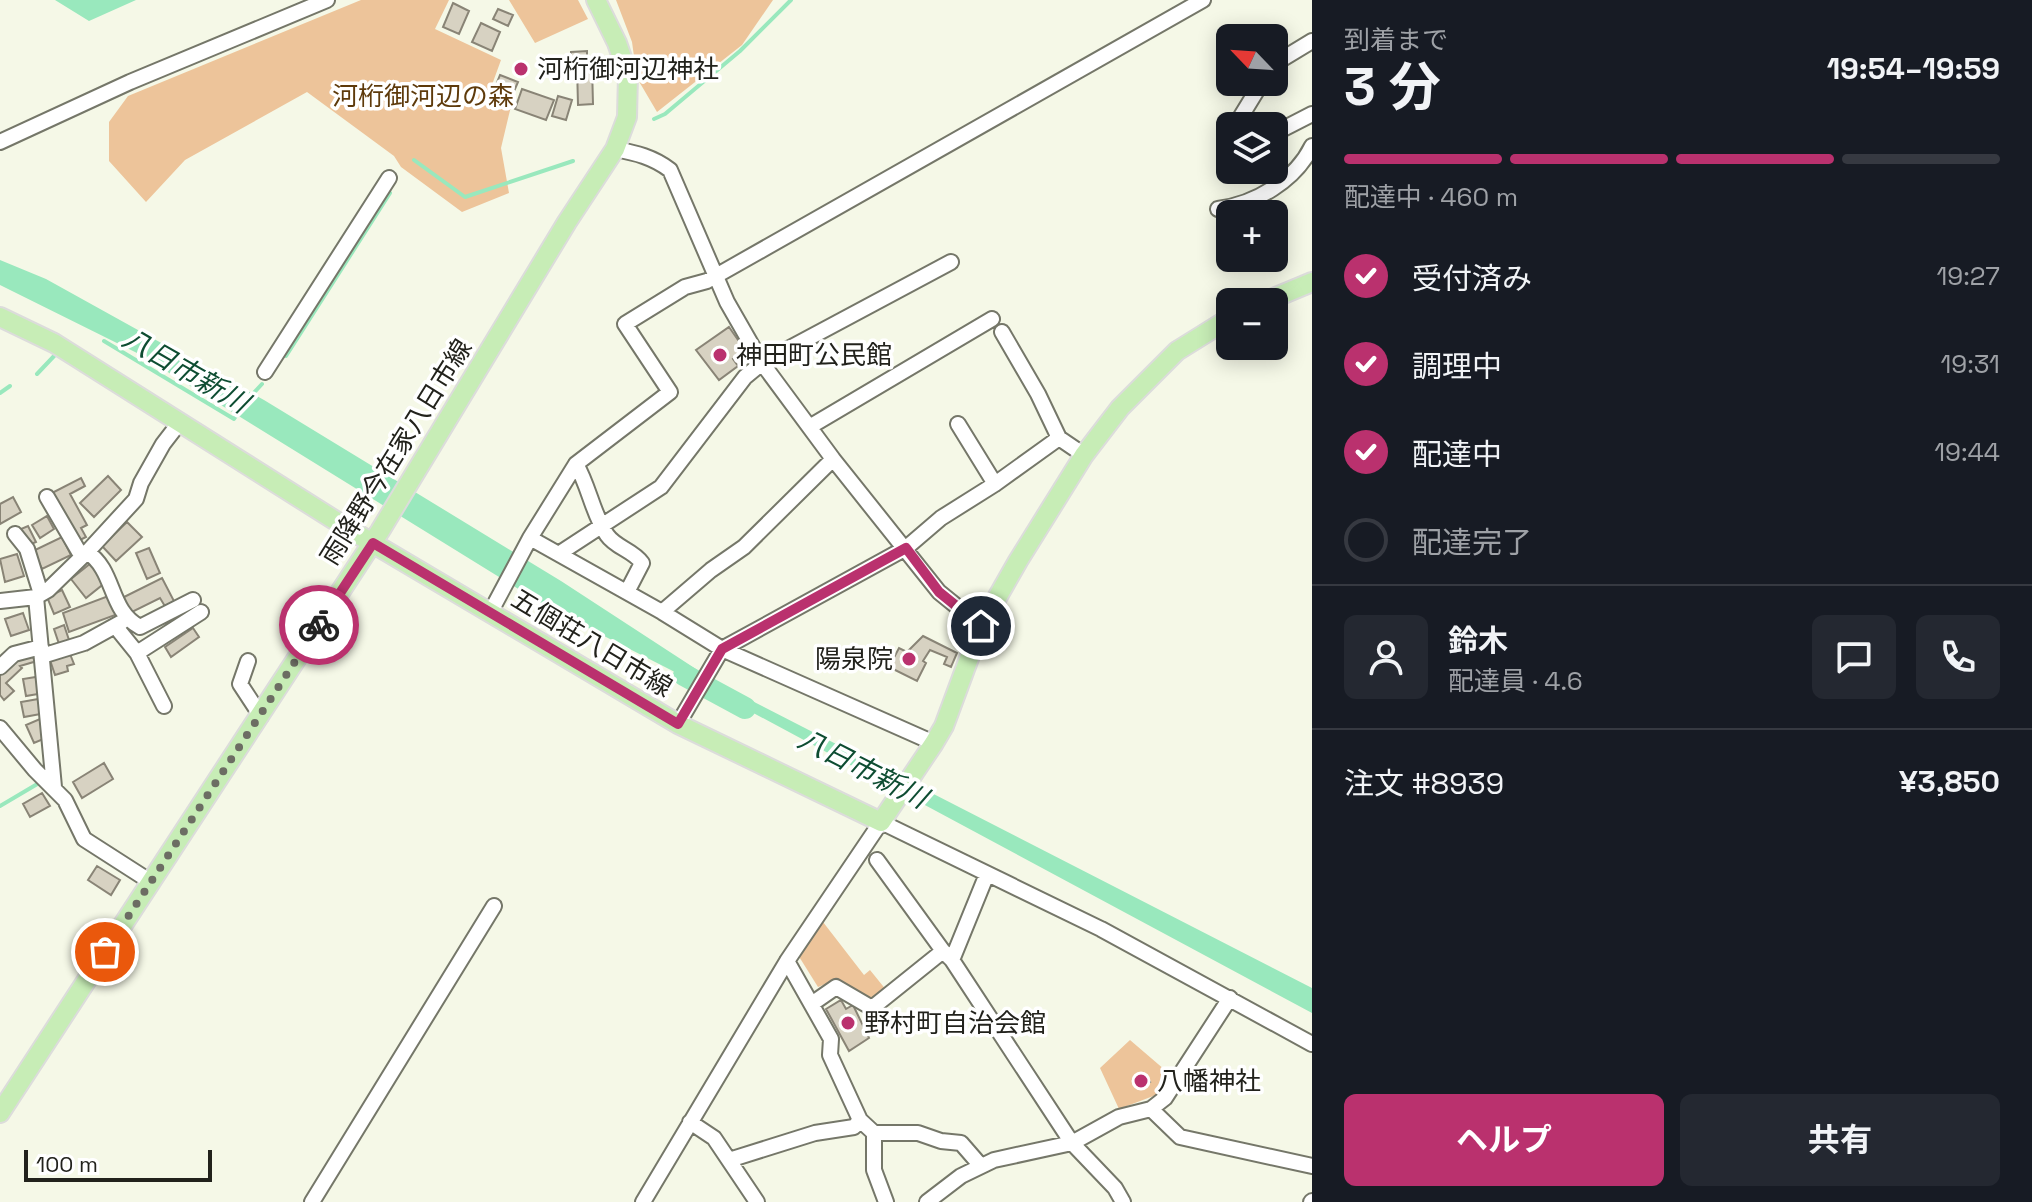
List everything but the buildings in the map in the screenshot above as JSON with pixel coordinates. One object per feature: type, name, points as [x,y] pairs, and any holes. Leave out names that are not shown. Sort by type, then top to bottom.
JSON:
[{"type":"main road","name":"雨降野今在家八日市線","points":[[0,1113],[377,537],[567,222],[615,149],[627,117],[628,75],[617,43],[596,0]]},
{"type":"main road","points":[[1288,292],[1312,282]]},
{"type":"main road","name":"五個荘八日市線","points":[[0,317],[54,343],[180,422],[377,537],[490,613],[678,724],[881,822]]},
{"type":"main road","points":[[881,822],[934,743],[970,661],[981,626],[1084,455],[1120,408],[1177,351],[1216,327]]},
{"type":"street","points":[[0,142],[130,82],[327,0]]},
{"type":"street","points":[[490,613],[530,538],[576,464],[670,392],[625,324],[685,287],[714,276],[1203,0]]},
{"type":"street","points":[[1288,56],[1312,41]]},
{"type":"street","points":[[1288,126],[1312,114]]},
{"type":"street","points":[[1250,200],[1286,180],[1312,146]]},
{"type":"street","points":[[615,149],[658,161],[670,170],[714,276],[762,363],[833,459],[939,592],[981,626]]},
{"type":"street","points":[[265,372],[389,178]]},
{"type":"street","points":[[560,553],[661,487],[745,377],[762,363],[951,262]]},
{"type":"street","points":[[811,426],[992,319]]},
{"type":"street","points":[[1002,332],[1059,438],[1084,455]]},
{"type":"street","points":[[1,598],[38,595],[84,554],[136,499],[141,483],[163,444],[180,422]]},
{"type":"street","points":[[958,424],[995,484]]},
{"type":"street","points":[[678,724],[722,649],[906,548],[941,518],[1059,438]]},
{"type":"street","points":[[662,612],[711,570],[744,547],[833,459]]},
{"type":"street","points":[[576,464],[608,537],[635,554],[642,563],[627,592]]},
{"type":"street","points":[[47,497],[84,554],[98,559],[121,623],[164,706]]},
{"type":"street","points":[[15,534],[27,549],[38,595],[54,787]]},
{"type":"street","points":[[530,538],[722,649],[934,743]]},
{"type":"street","points":[[0,667],[14,654],[84,643],[121,623],[140,627],[197,606],[137,653]]},
{"type":"street","points":[[248,661],[240,684],[261,716]]},
{"type":"street","points":[[0,728],[65,800],[84,839],[151,882]]},
{"type":"street","points":[[643,1202],[787,961],[881,822],[1101,929],[1312,1044]]},
{"type":"street","points":[[877,860],[948,956],[1072,1143],[1115,1188],[1123,1202]]},
{"type":"street","points":[[813,1003],[836,987],[872,1008],[948,956],[987,874]]},
{"type":"street","points":[[312,1202],[494,906]]},
{"type":"street","points":[[787,961],[831,1039],[830,1055],[860,1120],[874,1133],[918,1133],[941,1141],[961,1143],[978,1163]]},
{"type":"street","points":[[927,1202],[978,1163],[1072,1143],[1119,1117],[1151,1109],[1165,1098],[1230,998]]},
{"type":"street","points":[[1151,1109],[1180,1137],[1312,1166]]},
{"type":"street","points":[[729,1160],[815,1133],[854,1127],[860,1120]]},
{"type":"street","points":[[690,1122],[714,1138],[757,1202]]},
{"type":"street","points":[[874,1133],[874,1170],[886,1202]]},
{"type":"green space","name":"河桁御河辺の森","points":[[361,0],[449,0],[435,29],[501,60],[489,93],[512,102],[501,148],[509,193],[462,212],[401,167],[394,156],[307,92],[185,160],[146,202],[109,161],[109,122],[128,96]]},
{"type":"green space","name":"河桁御河辺の森","points":[[509,0],[578,0],[588,19],[535,43]]},
{"type":"green space","points":[[616,0],[773,0],[742,45],[657,112],[637,78],[632,42]]},
{"type":"green space","points":[[823,922],[864,975],[870,970],[887,991],[873,1002],[836,980],[818,987],[798,955]]},
{"type":"green space","points":[[1130,1040],[1172,1076],[1156,1095],[1119,1109],[1100,1068]]},
{"type":"water","points":[[55,0],[136,0],[89,21]]},
{"type":"water","points":[[0,260],[46,279],[264,400],[561,581],[719,684],[1312,988],[1312,1013],[720,695],[549,608],[137,353],[0,285]]},
{"type":"waterway","points":[[654,119],[665,114],[740,51],[791,0]]},
{"type":"waterway","points":[[414,160],[465,197],[573,161]]},
{"type":"waterway","points":[[286,356],[390,193]]},
{"type":"waterway","points":[[104,341],[234,419],[240,410]]},
{"type":"waterway","points":[[37,374],[55,355]]},
{"type":"waterway","points":[[250,397],[262,384]]},
{"type":"waterway","points":[[0,393],[10,386]]},
{"type":"waterway","name":"八日市新川","points":[[684,675],[745,708]]},
{"type":"waterway","points":[[0,806],[39,783]]},
{"type":"way so far","points":[[105,952],[319,625]]},
{"type":"place","name":"河桁御河辺神社","points":[[521,69]]},
{"type":"place","name":"神田町公民館","points":[[720,355]]},
{"type":"place","name":"陽泉院","points":[[909,659]]},
{"type":"place","name":"野村町自治会館","points":[[848,1023]]},
{"type":"place","name":"八幡神社","points":[[1141,1081]]},
{"type":"route","points":[[319,625],[373,543],[678,724],[722,649],[906,548],[939,592],[981,626]]}]
